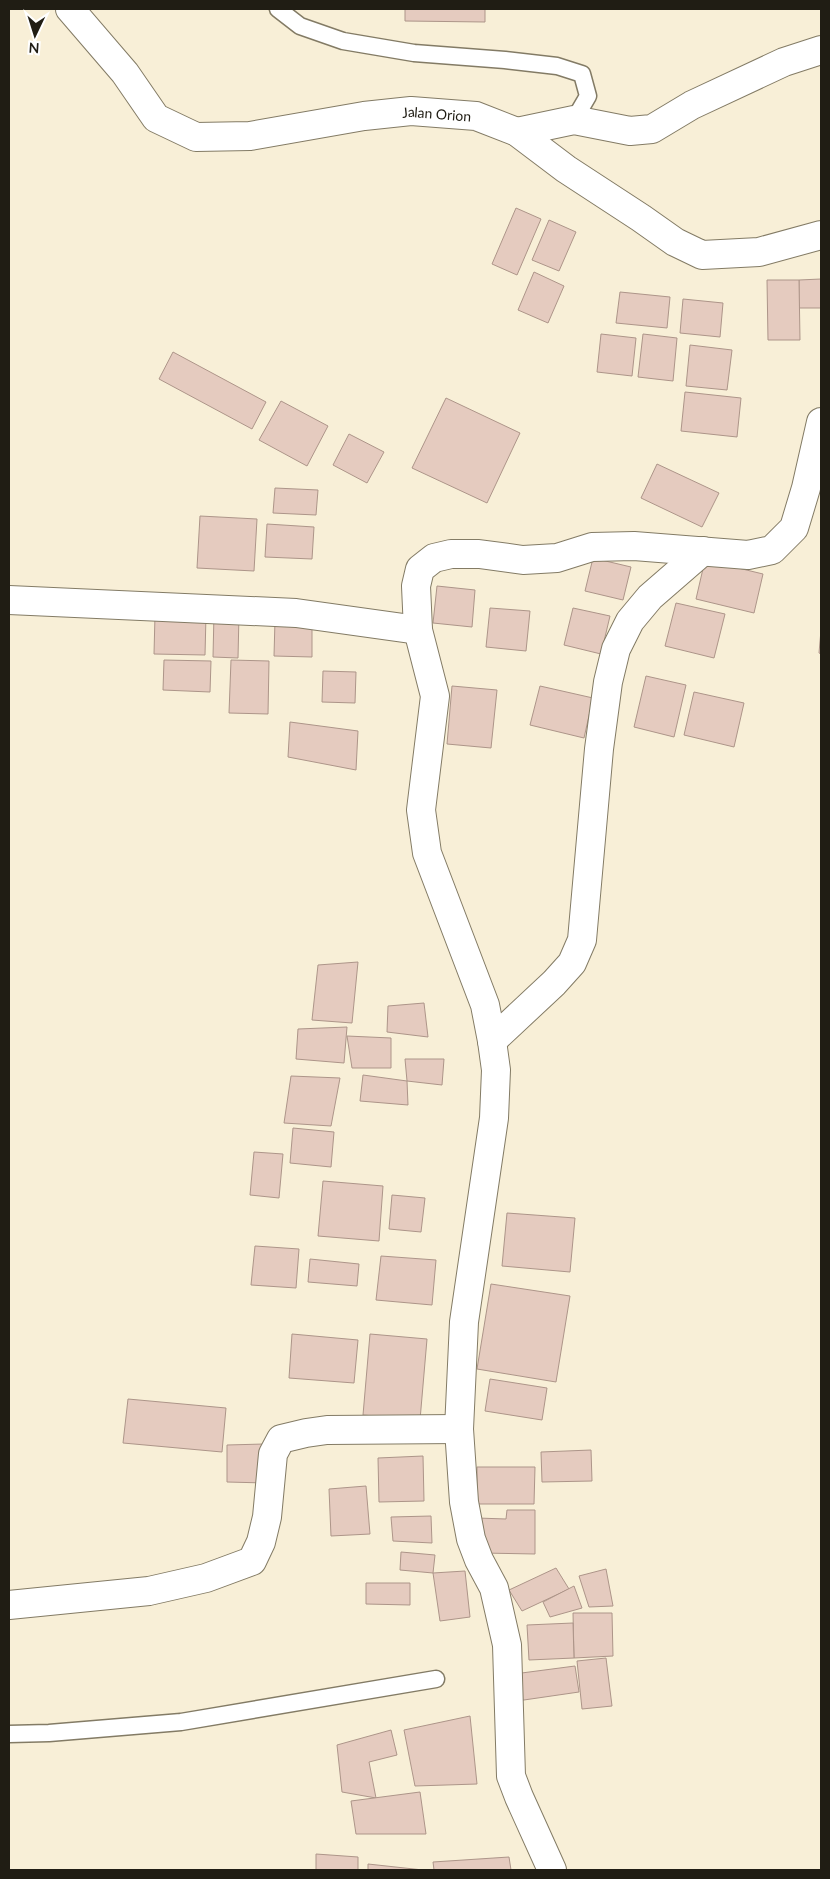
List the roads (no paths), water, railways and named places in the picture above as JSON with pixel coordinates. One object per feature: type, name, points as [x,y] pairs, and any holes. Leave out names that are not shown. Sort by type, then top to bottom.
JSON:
[{"type":"main road","name":"Jalan Orion","points":[[70,9],[125,73],[156,118],[196,137],[250,136],[364,116],[411,111],[476,116],[517,132],[566,169],[675,242],[702,255],[759,252],[821,235]]},
{"type":"main road","points":[[517,132],[574,120],[630,131],[652,129],[692,105],[776,66],[821,50]]},
{"type":"main road","points":[[552,1870],[511,1776],[507,1645],[494,1588],[479,1560],[471,1539],[464,1502],[459,1429],[464,1322],[494,1118],[496,1070],[485,1005],[427,853],[421,810],[435,696],[418,630],[416,586],[420,569],[434,558],[451,554],[479,554],[523,560],[556,558],[592,547],[634,546],[748,556],[772,550],[794,528],[806,488],[821,422]]},
{"type":"main road","points":[[492,1041],[554,983],[572,963],[582,940],[599,749],[608,682],[616,649],[630,621],[650,598],[702,551]]},
{"type":"main road","points":[[9,600],[296,613],[418,630]]},
{"type":"main road","points":[[9,1606],[149,1591],[206,1578],[252,1561],[261,1542],[267,1517],[273,1454],[281,1439],[327,1430],[459,1429]]},
{"type":"lane","points":[[278,9],[300,26],[343,41],[414,53],[557,66],[582,74],[588,96],[574,120]]},
{"type":"lane","points":[[9,1734],[49,1733],[181,1722],[436,1679]]}]
